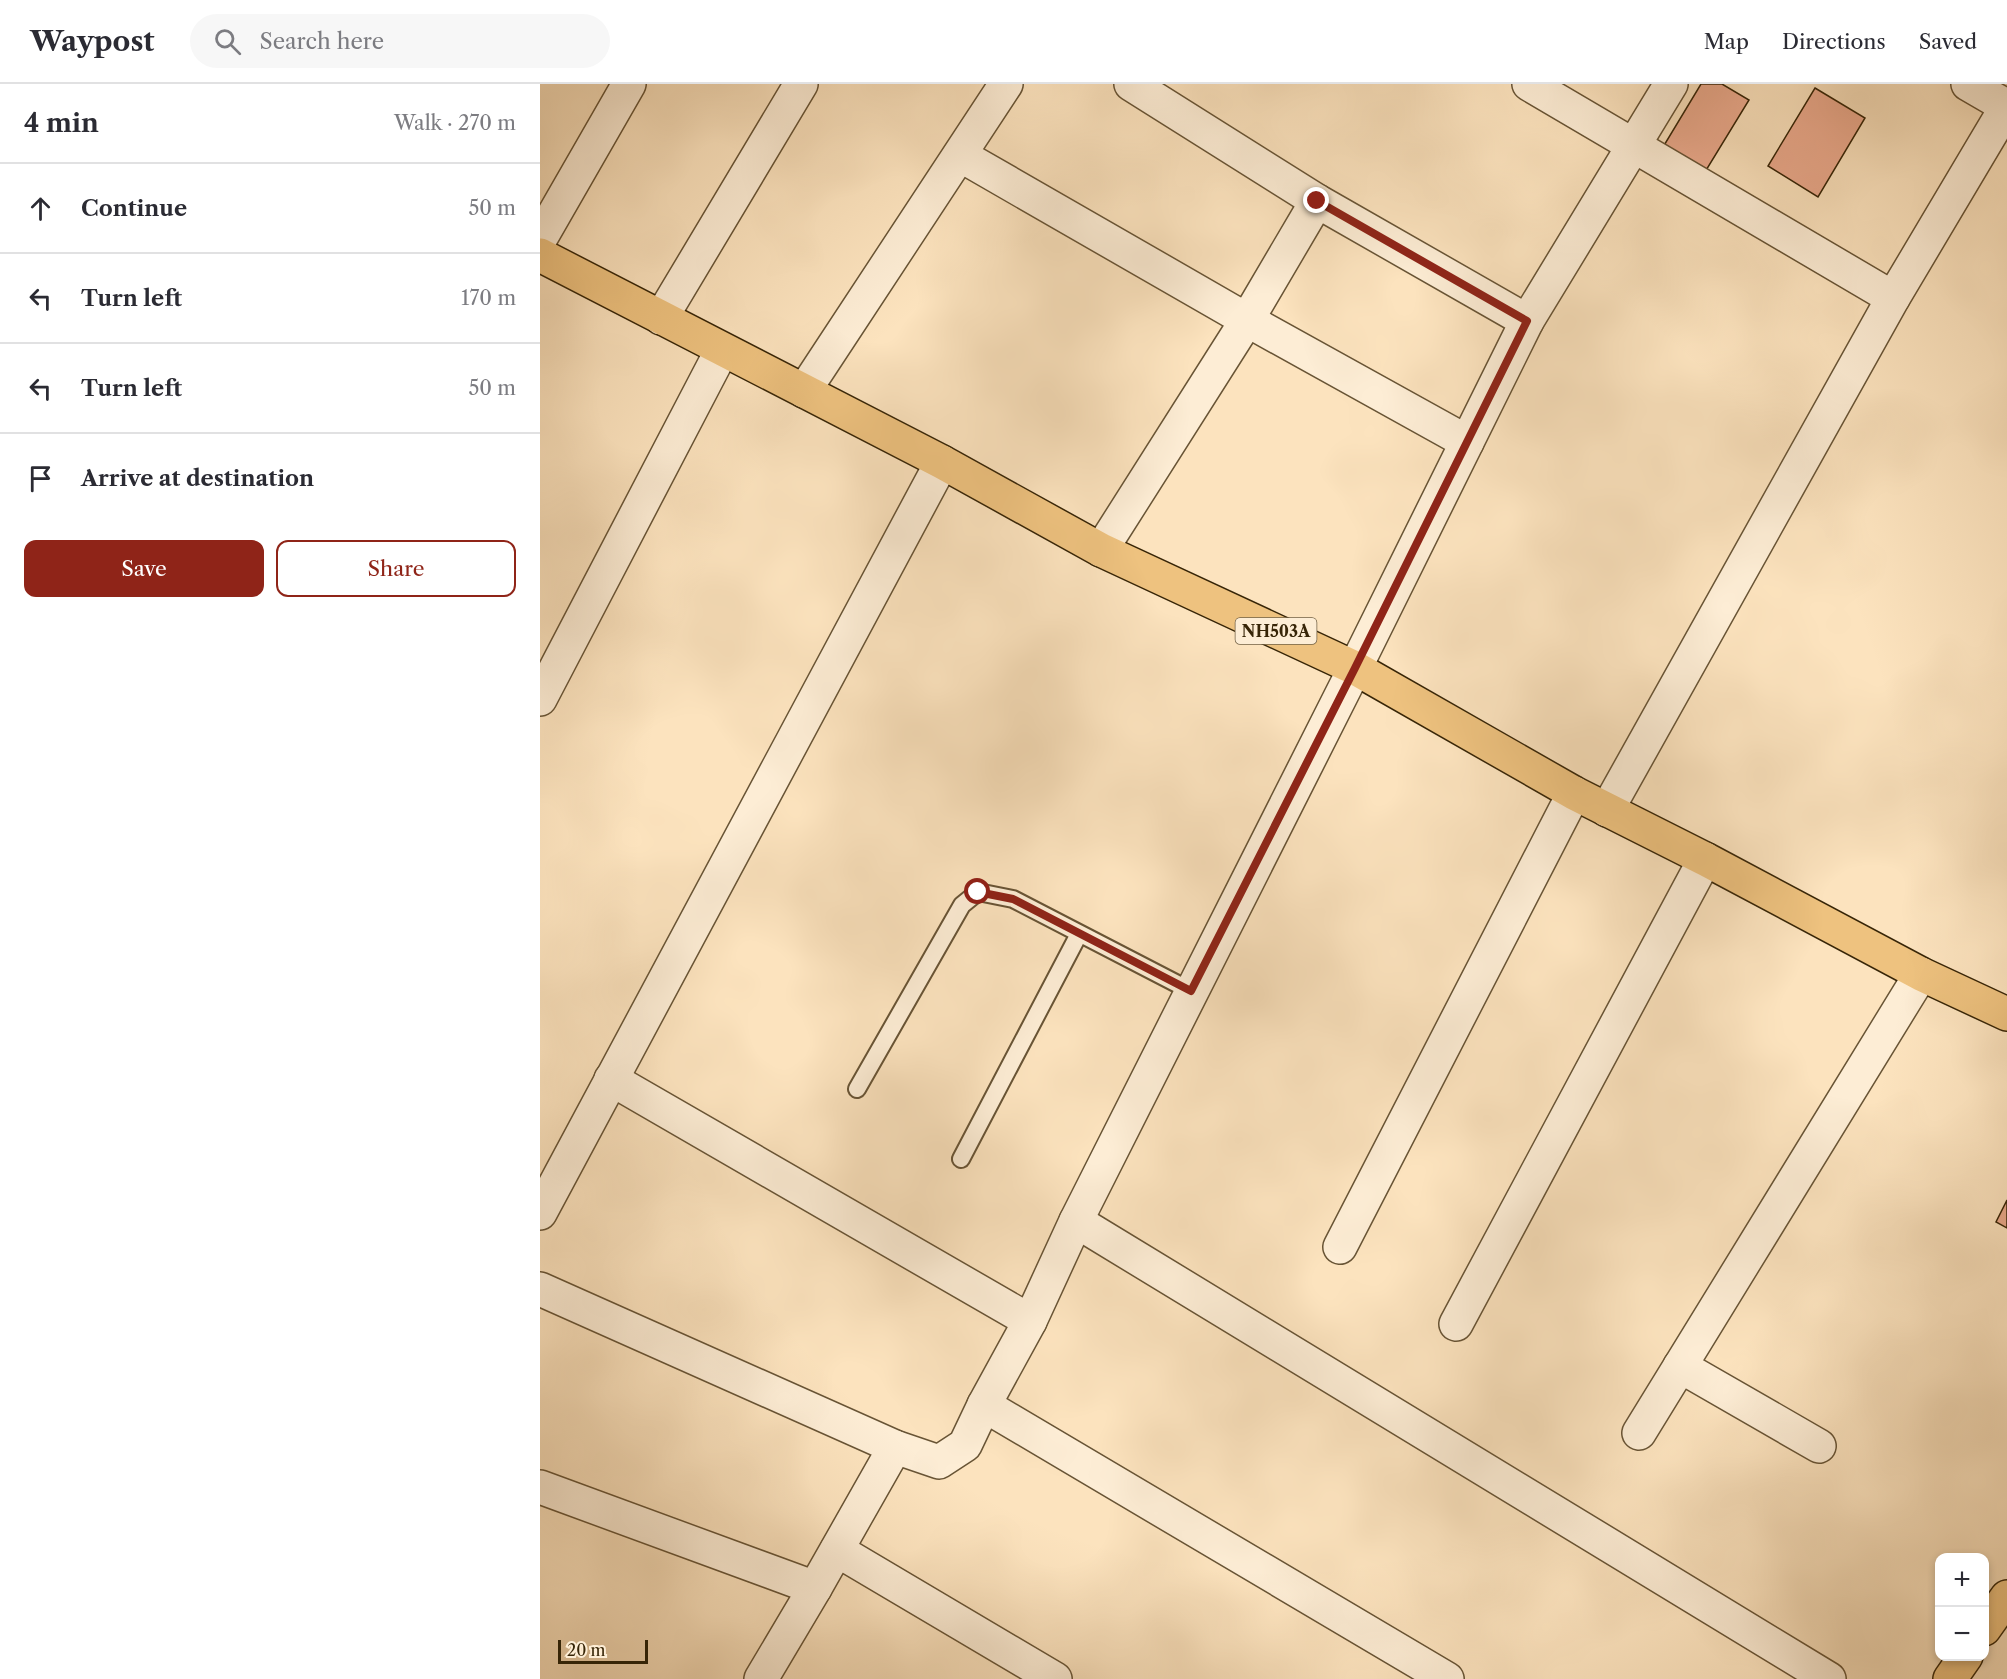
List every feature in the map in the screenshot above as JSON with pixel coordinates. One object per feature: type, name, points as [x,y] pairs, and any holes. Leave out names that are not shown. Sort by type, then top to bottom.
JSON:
[{"type":"highway","name":"NH503A","points":[[540,255],[942,462],[1101,550],[1355,668],[1606,810],[1705,859],[1921,974],[2007,1014]]},
{"type":"highway","points":[[1989,1622],[2007,1597]]},
{"type":"highway","points":[[1950,1679],[1963,1661]]},
{"type":"street","points":[[540,239],[628,84]]},
{"type":"street","points":[[661,318],[801,84]]},
{"type":"street","points":[[804,391],[1006,84]]},
{"type":"street","points":[[1131,84],[1317,201],[1527,321]]},
{"type":"street","points":[[1529,84],[1893,298]]},
{"type":"street","points":[[540,1289],[895,1447],[939,1462],[965,1445],[1030,1321],[1076,1221],[1527,321],[1671,84]]},
{"type":"street","points":[[1606,810],[1893,298],[2003,113],[1999,102],[1968,84]]},
{"type":"street","points":[[960,155],[1247,320],[1467,442]]},
{"type":"street","points":[[1101,550],[1247,320],[1317,201]]},
{"type":"street","points":[[540,699],[722,350]]},
{"type":"street","points":[[540,1214],[942,462]]},
{"type":"street","points":[[1340,1247],[1574,793]]},
{"type":"street","points":[[1456,1324],[1705,859]]},
{"type":"street","points":[[1639,1433],[1921,974]]},
{"type":"street","points":[[611,1079],[1030,1321]]},
{"type":"street","points":[[1076,1221],[1829,1679]]},
{"type":"street","points":[[1680,1366],[1819,1446]]},
{"type":"street","points":[[984,1405],[1447,1679]]},
{"type":"street","points":[[761,1679],[895,1447]]},
{"type":"street","points":[[540,1486],[815,1588]]},
{"type":"street","points":[[837,1550],[1054,1679]]},
{"type":"lane","points":[[857,1089],[962,905],[978,892],[1013,899],[1191,991]]},
{"type":"lane","points":[[961,1159],[1079,934]]},
{"type":"building","points":[[1701,84],[1722,84],[1749,100],[1705,172],[1663,147]]},
{"type":"building","points":[[1815,88],[1865,118],[1818,197],[1768,166]]},
{"type":"building","points":[[2007,1200],[2007,1228],[1996,1222]]},
{"type":"route","points":[[978,892],[1013,899],[1191,991],[1355,668],[1527,321],[1317,201]]}]
